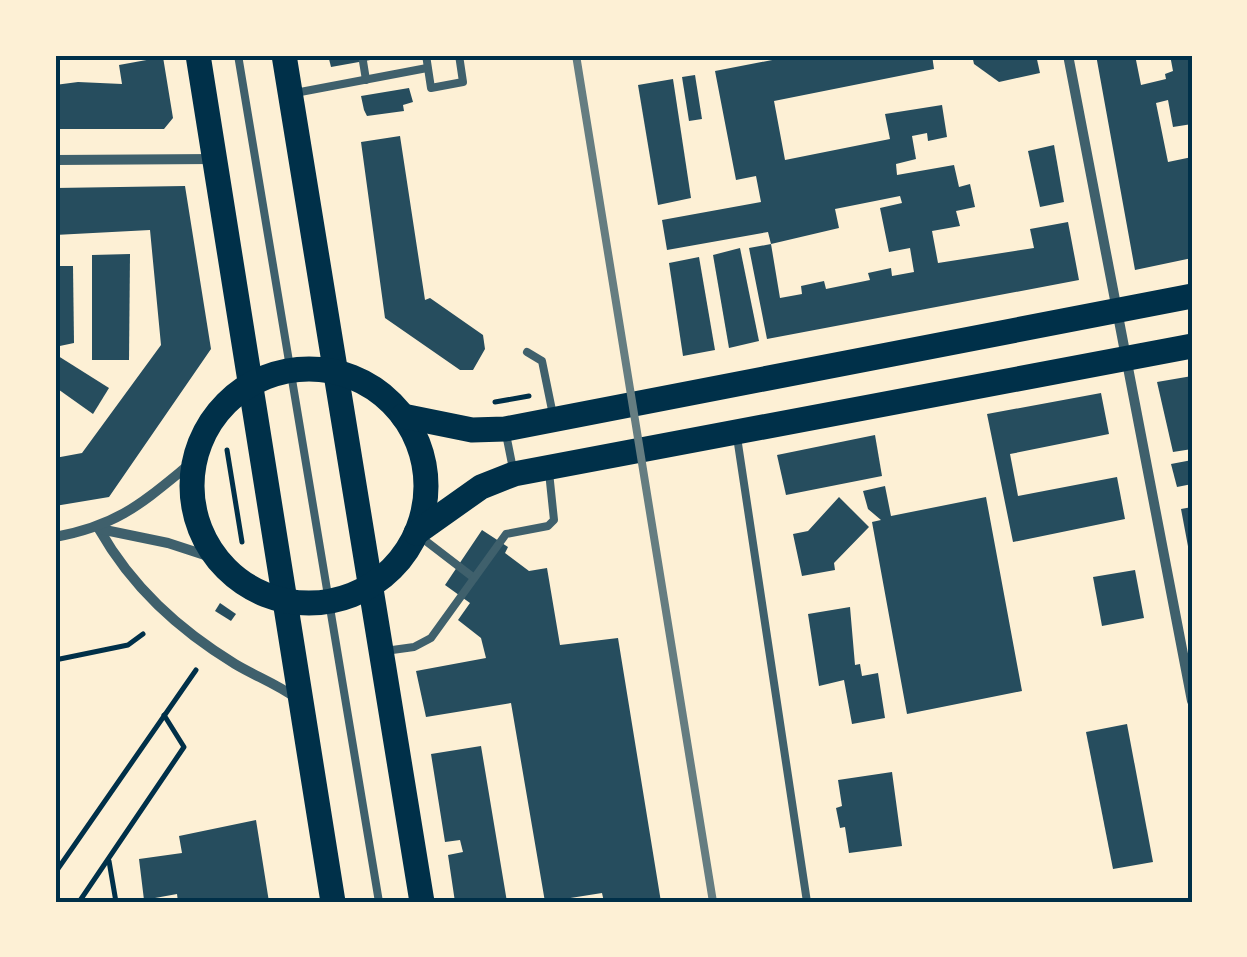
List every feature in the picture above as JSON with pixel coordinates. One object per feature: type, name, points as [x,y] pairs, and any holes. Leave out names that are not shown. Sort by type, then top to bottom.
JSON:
[{"type":"main road","points":[[198,55],[333,902]]},
{"type":"main road","points":[[284,55],[422,902]]},
{"type":"main road","points":[[402,416],[472,430],[505,430],[1192,296]]},
{"type":"main road","points":[[416,534],[482,488],[514,474],[1192,346]]},
{"type":"main road","points":[[289,371],[335,372],[364,380],[402,416],[425,471],[423,513],[402,561],[370,586],[331,601],[285,601],[249,586],[217,559],[199,526],[192,490],[195,460],[202,438],[220,410],[251,384],[289,371]]},
{"type":"street","points":[[1068,55],[1192,701]]},
{"type":"street","points":[[55,160],[215,159]]},
{"type":"street","points":[[55,537],[99,529],[128,513],[195,460]]},
{"type":"street","points":[[99,529],[168,543],[217,559]]},
{"type":"street","points":[[99,529],[140,588],[162,612],[208,646],[302,702]]},
{"type":"lane","points":[[238,55],[379,902]]},
{"type":"lane","points":[[362,55],[366,80]]},
{"type":"lane","points":[[426,55],[432,88],[463,82],[459,55]]},
{"type":"lane","points":[[291,94],[428,68]]},
{"type":"lane","points":[[526,352],[542,362],[554,420]]},
{"type":"lane","points":[[505,430],[514,474]]},
{"type":"lane","points":[[736,432],[807,902]]},
{"type":"lane","points":[[380,652],[414,647],[431,638],[506,534],[548,526],[554,520],[548,468]]},
{"type":"lane","points":[[416,534],[474,578]]},
{"type":"path","points":[[491,402],[537,395]]},
{"type":"path","points":[[227,450],[242,542]]},
{"type":"path","points":[[55,660],[128,646],[143,634]]},
{"type":"path","points":[[55,873],[196,670]]},
{"type":"path","points":[[79,902],[184,747],[164,715]]},
{"type":"path","points":[[109,858],[116,902]]},
{"type":"building","points":[[328,55],[387,55],[387,57],[331,67]]},
{"type":"building","points":[[798,55],[932,55],[934,69],[774,101],[785,160],[890,139],[885,114],[942,105],[947,137],[928,141],[927,133],[912,136],[916,159],[896,164],[897,175],[954,165],[959,187],[970,184],[975,207],[956,211],[960,226],[932,231],[938,263],[1034,248],[1030,229],[1068,222],[1079,280],[767,339],[749,248],[771,244],[768,232],[667,250],[662,220],[761,202],[756,176],[736,180],[715,71]],"holes":[[[900,196],[902,203],[880,208],[889,252],[910,248],[914,272],[892,276],[891,268],[868,273],[870,280],[826,289],[824,281],[801,286],[802,294],[780,298],[771,244],[839,228],[835,209]]]},
{"type":"building","points":[[972,55],[1036,55],[1040,73],[999,82],[974,64]]},
{"type":"building","points":[[1096,55],[1135,55],[1141,85],[1166,79],[1165,74],[1173,71],[1170,55],[1192,56],[1192,124],[1173,127],[1168,100],[1156,103],[1168,162],[1192,157],[1192,258],[1135,270]]},
{"type":"building","points":[[163,57],[173,118],[164,129],[55,129],[55,85],[122,84],[119,65]]},
{"type":"building","points":[[695,75],[702,119],[689,121],[682,77]]},
{"type":"building","points":[[673,79],[691,198],[658,205],[638,85]]},
{"type":"building","points":[[409,88],[413,102],[403,105],[404,111],[367,116],[361,96]]},
{"type":"building","points":[[400,136],[425,300],[430,298],[483,335],[485,349],[473,370],[460,370],[385,318],[361,142]]},
{"type":"building","points":[[1054,145],[1064,202],[1040,207],[1028,151]]},
{"type":"building","points":[[185,186],[211,349],[109,497],[55,506],[55,458],[82,453],[161,345],[150,230],[55,235],[55,188]]},
{"type":"building","points":[[740,248],[759,341],[729,348],[713,255]]},
{"type":"building","points":[[130,254],[129,360],[92,360],[92,255]]},
{"type":"building","points":[[699,257],[715,350],[683,356],[669,263]]},
{"type":"building","points":[[55,266],[73,266],[74,343],[55,347]]},
{"type":"building","points":[[55,354],[109,388],[93,414],[55,387]]},
{"type":"building","points":[[1192,376],[1192,449],[1173,452],[1157,382]]},
{"type":"building","points":[[1101,393],[1109,434],[1010,454],[1018,496],[1117,477],[1125,519],[1013,542],[987,414]]},
{"type":"building","points":[[875,435],[882,476],[786,495],[777,455]]},
{"type":"building","points":[[1192,460],[1192,484],[1177,487],[1171,464]]},
{"type":"building","points":[[885,486],[891,516],[986,497],[1022,691],[907,714],[872,522],[881,520],[868,509],[863,491]]},
{"type":"building","points":[[839,497],[869,527],[834,563],[835,570],[802,576],[793,534],[808,531]]},
{"type":"building","points":[[1192,507],[1192,557],[1190,557],[1181,509]]},
{"type":"building","points":[[482,530],[508,547],[505,553],[529,571],[547,568],[560,645],[618,638],[661,902],[604,902],[602,893],[545,902],[511,703],[426,717],[416,671],[486,658],[481,638],[458,620],[470,603],[445,585]]},
{"type":"building","points":[[1135,570],[1144,618],[1102,626],[1093,577]]},
{"type":"building","points":[[220,603],[236,614],[231,621],[215,611]]},
{"type":"building","points":[[850,607],[855,665],[860,664],[862,676],[878,673],[885,718],[852,724],[844,680],[819,686],[808,614]]},
{"type":"building","points":[[1127,724],[1153,862],[1113,869],[1086,732]]},
{"type":"building","points":[[481,746],[507,902],[455,902],[448,855],[463,852],[460,840],[445,842],[431,754]]},
{"type":"building","points":[[892,772],[902,846],[849,853],[845,827],[840,828],[836,808],[842,806],[838,780]]},
{"type":"building","points":[[256,820],[269,902],[178,902],[177,894],[144,900],[139,859],[182,853],[179,836]]},
{"type":"railway","points":[[576,55],[713,902]]}]
